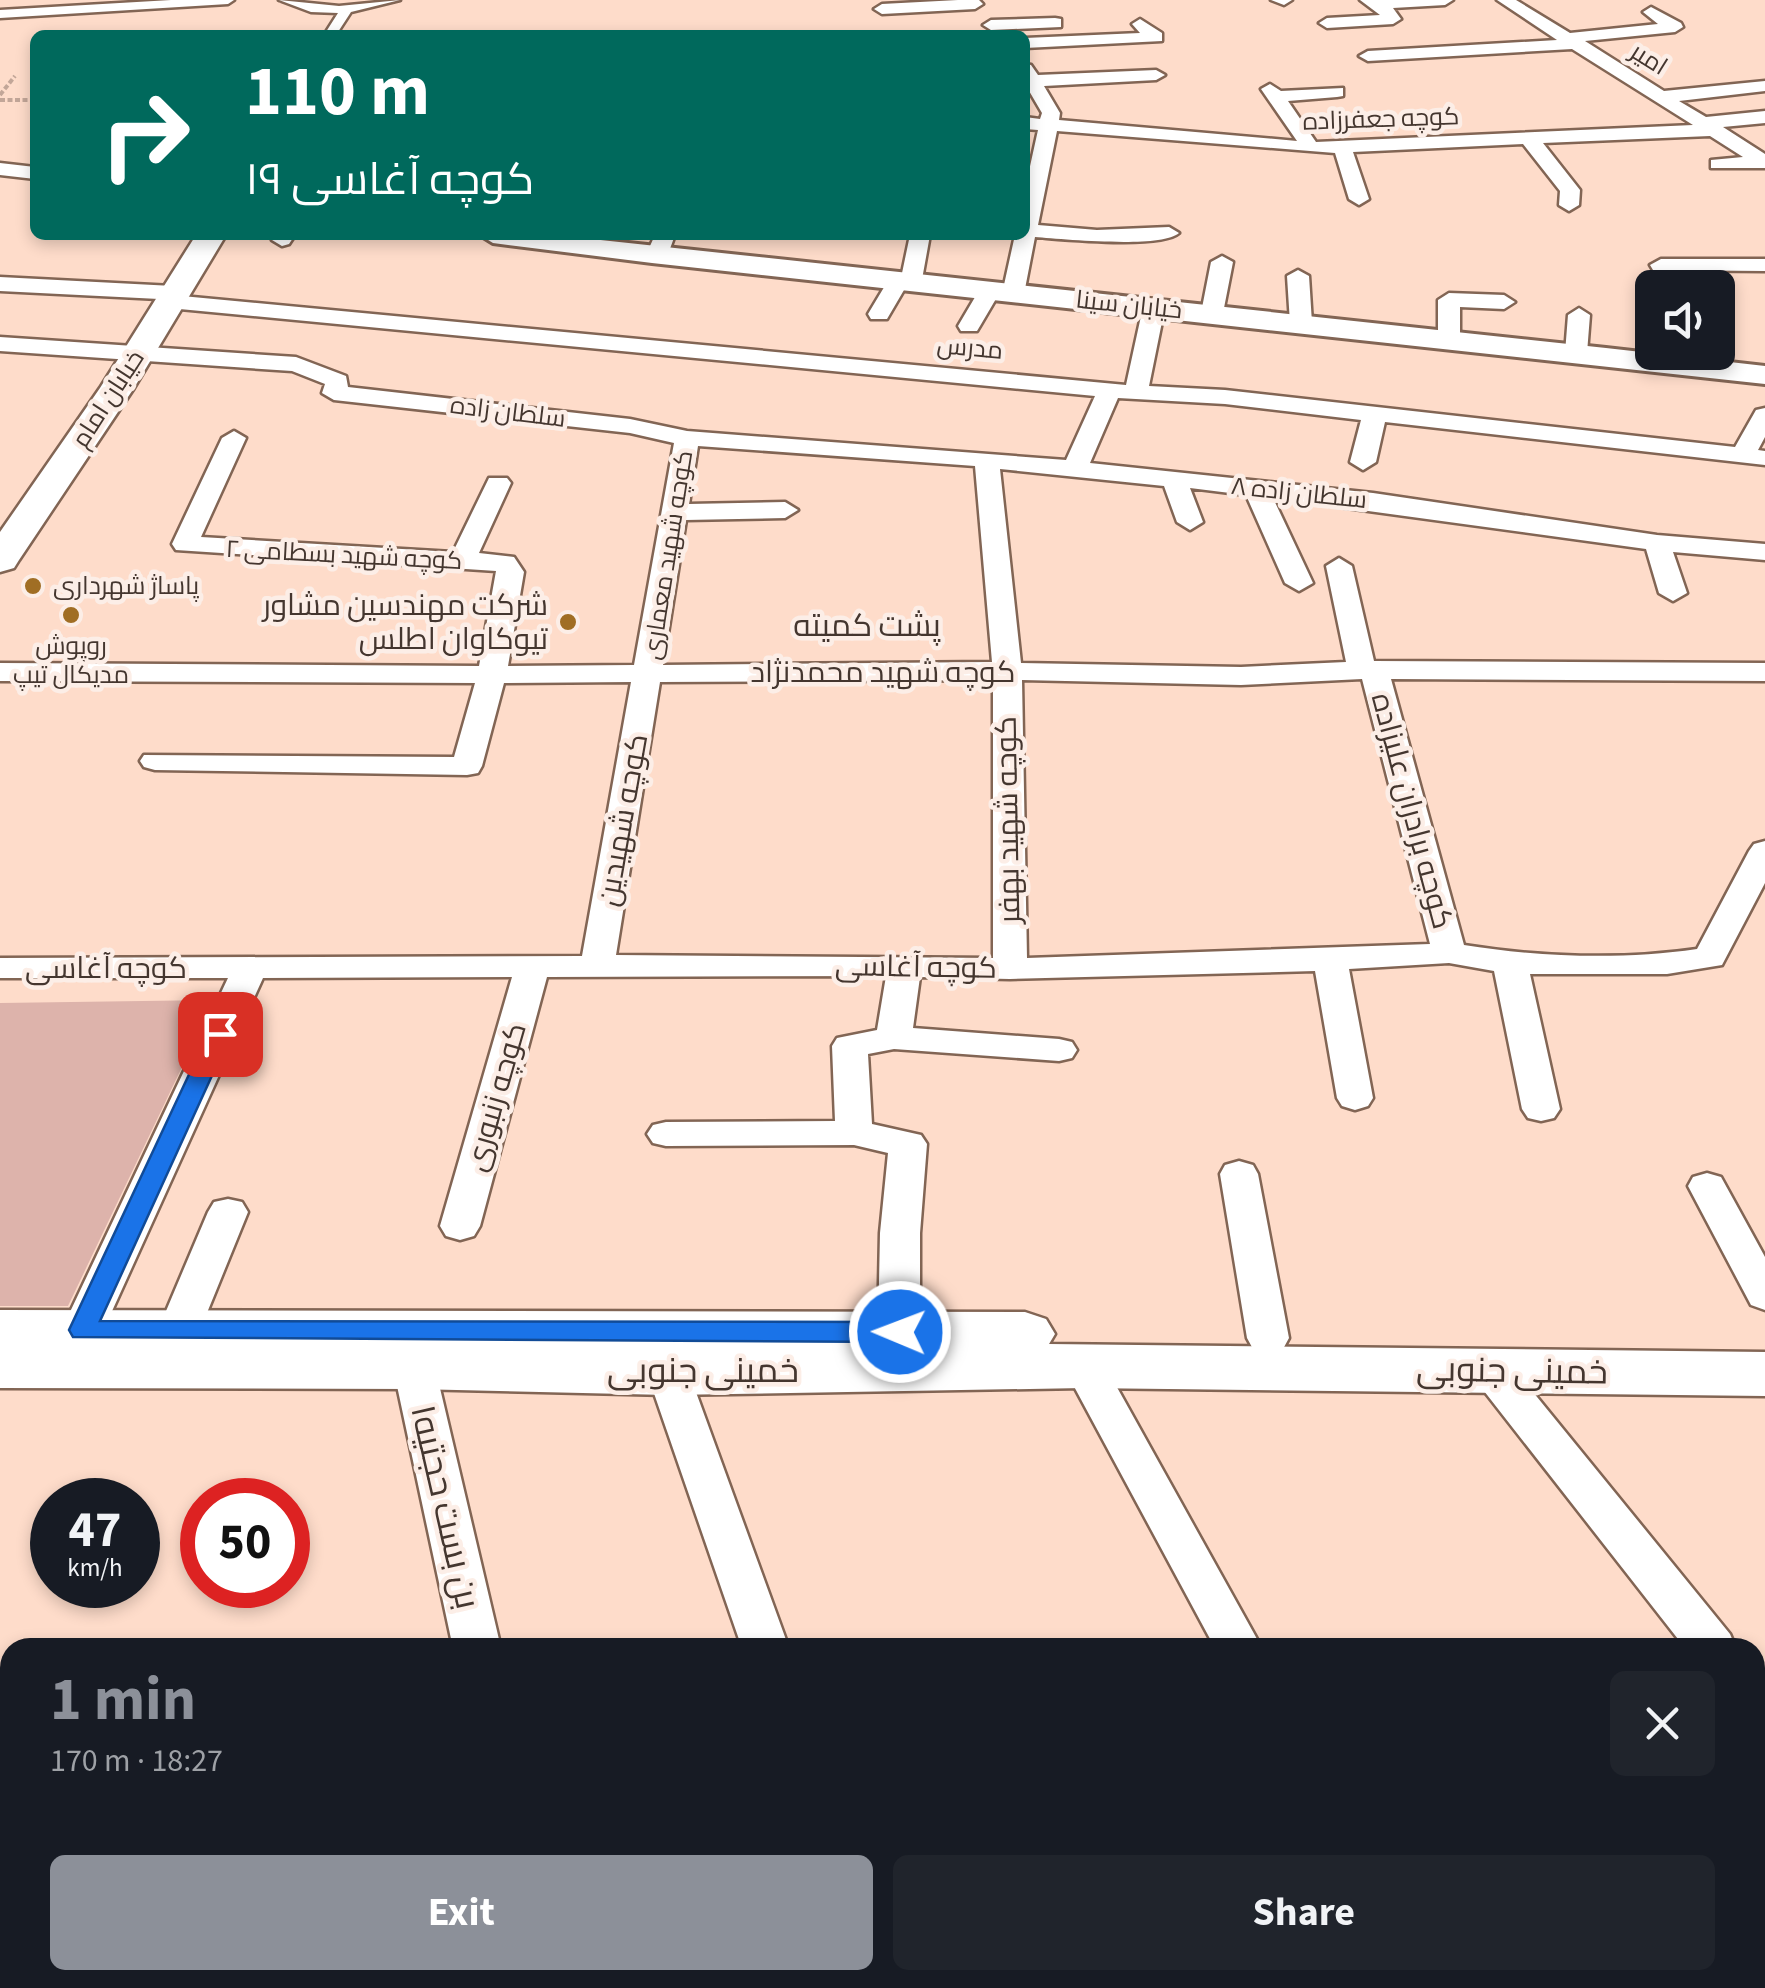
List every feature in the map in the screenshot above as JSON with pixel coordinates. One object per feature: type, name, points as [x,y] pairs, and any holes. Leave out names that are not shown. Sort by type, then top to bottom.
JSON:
[{"type":"main road","name":"خیابان امام","points":[[0,560],[209,240]]},
{"type":"main road","name":"خمینی جنوبی","points":[[0,1331],[900,1332],[1268,1338],[1765,1339]]},
{"type":"main road","name":"خمینی جنوبی","points":[[0,1366],[414,1367],[668,1373],[1084,1366],[1765,1374]]},
{"type":"street","points":[[0,10],[109,0]]},
{"type":"street","points":[[0,10],[228,0]]},
{"type":"street","points":[[285,0],[306,7],[347,9],[394,0]]},
{"type":"street","points":[[1374,2],[1445,0]]},
{"type":"street","name":"امیر","points":[[1505,0],[1626,74],[1656,104],[1683,109],[1761,155]]},
{"type":"street","points":[[1326,24],[1393,19],[1374,2]]},
{"type":"street","points":[[975,4],[995,30],[1073,23]]},
{"type":"street","points":[[882,9],[975,4],[1056,6]]},
{"type":"street","points":[[333,30],[347,9]]},
{"type":"street","points":[[1578,44],[1675,27],[1651,12]]},
{"type":"street","points":[[1030,43],[1156,37],[1140,24]]},
{"type":"street","points":[[1368,56],[1578,44],[1626,46]]},
{"type":"street","points":[[1586,78],[1626,74]]},
{"type":"street","points":[[1030,211],[1049,119],[1030,75],[1156,75]]},
{"type":"street","points":[[1656,104],[1764,86]]},
{"type":"street","points":[[1311,148],[1273,93],[1337,92]]},
{"type":"street","points":[[1030,122],[1124,110]]},
{"type":"street","points":[[1434,116],[1453,142]]},
{"type":"street","name":"کوچه جعفرزاده","points":[[1049,119],[1265,145],[1430,150],[1453,142],[1634,134],[1765,118]]},
{"type":"street","points":[[1634,134],[1660,158]]},
{"type":"street","points":[[1529,139],[1570,190],[1569,205]]},
{"type":"street","points":[[1265,145],[1268,169]]},
{"type":"street","points":[[1342,146],[1359,198]]},
{"type":"street","points":[[1718,164],[1761,155]]},
{"type":"street","points":[[0,169],[30,172]]},
{"type":"street","points":[[1030,230],[1097,236],[1169,233]]},
{"type":"street","name":"خیابان سینا","points":[[570,240],[661,246],[904,285],[1301,322],[1765,375]]},
{"type":"street","points":[[879,314],[904,285],[918,240]]},
{"type":"street","points":[[969,326],[1001,293],[1022,240]]},
{"type":"street","points":[[1212,313],[1222,262]]},
{"type":"street","points":[[1661,265],[1765,265]]},
{"type":"street","points":[[1298,276],[1301,322]]},
{"type":"street","name":"مدرس","points":[[0,284],[1225,398],[1754,457]]},
{"type":"street","points":[[1449,338],[1449,300],[1504,302]]},
{"type":"street","points":[[1136,392],[1154,307]]},
{"type":"street","points":[[1576,353],[1580,315]]},
{"type":"street","points":[[0,344],[137,354]]},
{"type":"street","name":"سلطان زاده","points":[[137,354],[296,364],[338,381],[334,392],[630,426],[687,438],[832,448]]},
{"type":"street","points":[[1074,468],[1110,389]]},
{"type":"street","points":[[1363,462],[1375,414]]},
{"type":"street","points":[[1754,457],[1765,415]]},
{"type":"street","name":"کوچه شهید بسطامی ۲","points":[[234,438],[185,544],[509,566],[492,674]]},
{"type":"street","name":"کوچه شهید معماری","points":[[648,672],[687,438]]},
{"type":"street","name":"سلطان زاده ۸","points":[[832,448],[1174,478],[1657,543],[1765,552]]},
{"type":"street","name":"کوچه شهید بهفر","points":[[987,460],[1007,670],[1010,968]]},
{"type":"street","points":[[1174,478],[1190,522]]},
{"type":"street","points":[[462,561],[498,483]]},
{"type":"street","points":[[1256,488],[1299,583]]},
{"type":"street","points":[[674,512],[785,510]]},
{"type":"street","points":[[1657,543],[1673,594]]},
{"type":"street","name":"کوچه برادران علیزاده","points":[[1339,566],[1449,952]]},
{"type":"street","name":"کوچه شهید محمدنژاد","points":[[0,672],[1007,670],[1241,676],[1368,670],[1765,672]]},
{"type":"street","name":"کوچه شهیدین","points":[[597,968],[648,672]]},
{"type":"street","points":[[155,761],[467,766],[492,674]]},
{"type":"street","name":"کوچه آغاسی","points":[[0,968],[1010,968],[1330,960],[1449,952],[1510,963],[1667,964],[1710,958],[1765,851]]},
{"type":"street","points":[[1330,960],[1355,1098]]},
{"type":"street","points":[[1510,963],[1541,1109]]},
{"type":"street","points":[[82,1330],[250,968]]},
{"type":"street","name":"کوچه زنبوری","points":[[460,1226],[532,968]]},
{"type":"street","points":[[894,1038],[904,968]]},
{"type":"street","points":[[854,1133],[850,1046],[894,1038],[1059,1050]]},
{"type":"street","points":[[666,1134],[854,1133],[908,1144],[900,1233],[900,1332]]},
{"type":"street","points":[[1239,1174],[1268,1338]]},
{"type":"street","points":[[1707,1186],[1765,1295]]},
{"type":"street","points":[[179,1330],[228,1212]]},
{"type":"street","points":[[1084,1366],[1234,1638]]},
{"type":"street","name":"بن بست حجتیه۱","points":[[414,1367],[474,1638]]},
{"type":"street","points":[[1492,1371],[1705,1638]]},
{"type":"street","points":[[668,1373],[762,1638]]},
{"type":"path","points":[[14,76],[0,98],[30,100]]},
{"type":"building","points":[[214,1000],[68,1306],[0,1306],[0,1003]]},
{"type":"place","name":"پاساژ شهرداری","points":[[33,586]]},
{"type":"place","name":"روپوش مدیکال تیپ","points":[[71,615]]},
{"type":"place","name":"شرکت مهندسین مشاور تیوکاوان اطلس","points":[[568,622]]},
{"type":"district","name":"پشت کمیته","points":[[867,626]]},
{"type":"route","points":[[220,1034],[82,1330],[900,1332]]}]
